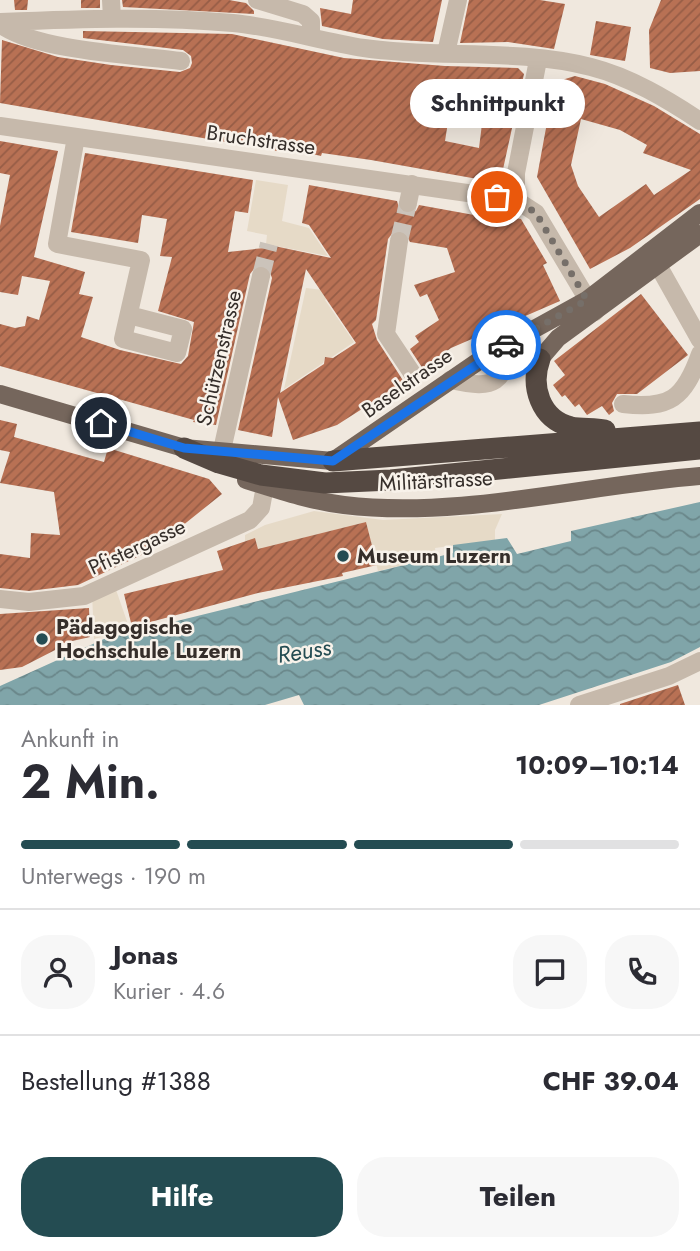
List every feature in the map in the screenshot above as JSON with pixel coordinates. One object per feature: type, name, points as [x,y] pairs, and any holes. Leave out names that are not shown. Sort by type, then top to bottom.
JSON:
[{"type":"highway","points":[[540,359],[534,376],[535,388],[547,413],[572,427],[603,429],[634,438]]},
{"type":"highway","points":[[333,461],[700,432]]},
{"type":"highway","points":[[184,448],[269,481],[325,484],[700,449]]},
{"type":"main road","name":"Baselstrasse","points":[[654,259],[700,213]]},
{"type":"main road","name":"Baselstrasse","points":[[540,359],[591,306],[654,259],[700,234]]},
{"type":"main road","name":"Baselstrasse","points":[[333,461],[450,380],[516,339],[591,306]]},
{"type":"main road","points":[[0,394],[184,448],[222,450],[282,459],[333,461]]},
{"type":"main road","name":"Militärstrasse","points":[[269,481],[327,503],[383,508],[536,498],[700,476]]},
{"type":"street","points":[[257,0],[303,14],[311,21],[311,36]]},
{"type":"street","points":[[446,53],[458,0]]},
{"type":"street","points":[[0,23],[111,9],[236,23],[365,48],[538,60],[590,67],[624,79],[671,102],[700,121]]},
{"type":"street","points":[[0,23],[14,35],[85,49],[181,61]]},
{"type":"street","points":[[538,60],[516,173],[516,200],[536,213],[591,306]]},
{"type":"street","name":"Bruchstrasse","points":[[0,126],[357,185],[447,181],[516,200]]},
{"type":"street","points":[[76,138],[57,244],[141,260],[129,315]]},
{"type":"street","points":[[408,203],[412,184]]},
{"type":"street","points":[[399,241],[386,334],[414,376]]},
{"type":"street","points":[[654,259],[700,340]]},
{"type":"street","name":"Schützenstrasse","points":[[222,450],[261,276]]},
{"type":"street","points":[[450,380],[475,386],[495,383],[505,371],[516,339]]},
{"type":"street","points":[[623,404],[653,407],[680,394],[694,372],[700,354]]},
{"type":"street","name":"Pfistergasse","points":[[0,598],[29,602],[59,600],[84,596],[109,587],[250,520],[261,508],[269,481]]},
{"type":"street","points":[[579,705],[668,676],[700,661]]},
{"type":"shaded area","points":[[256,180],[288,185],[282,221],[309,228],[328,256],[266,244],[267,235],[247,231]]},
{"type":"shaded area","points":[[347,285],[325,300],[354,342],[332,357],[325,357],[323,363],[284,389],[306,288],[323,290]]},
{"type":"shaded area","points":[[314,511],[383,520],[502,514],[495,530],[495,540],[435,548],[436,557],[378,571],[366,522],[275,545],[267,576],[255,539],[245,542],[245,535],[265,525]]},
{"type":"shaded area","points":[[114,584],[130,630],[94,639],[92,593]]},
{"type":"water","name":"Reuss","points":[[700,502],[700,647],[671,662],[539,705],[304,705],[299,695],[265,705],[0,705],[0,686],[104,639],[453,553],[453,545],[507,538],[517,554],[571,541],[571,531]]},
{"type":"building","points":[[14,0],[28,0],[27,10],[15,10]]},
{"type":"building","points":[[81,0],[100,0],[100,8],[81,8]]},
{"type":"building","points":[[122,0],[229,0],[246,3],[254,14],[123,7]]},
{"type":"building","points":[[353,0],[442,0],[433,42],[383,39],[322,26],[320,8],[351,14]]},
{"type":"building","points":[[469,0],[540,0],[565,4],[554,49],[508,42],[460,43]]},
{"type":"building","points":[[661,0],[700,0],[700,71],[670,73],[650,68],[649,30]]},
{"type":"building","points":[[596,21],[631,27],[625,61],[590,55]]},
{"type":"building","points":[[83,31],[232,34],[344,58],[445,66],[518,68],[524,74],[518,101],[503,101],[514,119],[500,183],[371,160],[322,153],[321,156],[278,146],[277,151],[0,103],[2,40],[58,57],[111,65],[180,72],[190,68],[192,63],[191,56],[183,50],[83,38]],"holes":[[[452,97],[485,100],[479,148],[445,141]]]},
{"type":"building","points":[[575,76],[605,84],[654,106],[700,134],[700,199],[630,248],[590,269],[537,177],[553,90],[565,79]],"holes":[[[581,119],[620,130],[647,145],[643,153],[691,170],[654,195],[646,184],[599,217],[578,186],[571,165]]]},
{"type":"building","points":[[0,141],[58,151],[34,257],[85,272],[79,294],[93,297],[81,337],[120,350],[181,364],[188,356],[194,322],[158,311],[172,257],[160,256],[167,219],[142,215],[138,243],[71,232],[85,153],[253,180],[248,213],[235,211],[228,252],[264,248],[265,244],[331,258],[309,225],[302,223],[309,185],[397,201],[400,211],[406,214],[416,211],[419,205],[485,217],[490,213],[521,219],[547,263],[543,265],[560,301],[451,348],[423,369],[410,349],[419,342],[415,336],[439,320],[427,294],[420,297],[414,285],[455,272],[447,248],[410,242],[405,232],[394,231],[388,239],[376,320],[372,324],[377,340],[404,382],[337,425],[293,440],[278,397],[272,437],[238,430],[272,278],[268,267],[257,265],[250,274],[216,425],[193,422],[194,420],[0,366],[0,324],[15,328],[25,326],[27,316],[39,320],[50,281],[22,276],[18,295],[0,292],[0,226],[10,175],[0,173]],"holes":[[[306,269],[356,343],[333,358],[325,357],[324,364],[280,393]]]},
{"type":"building","points":[[641,294],[688,355],[637,394],[617,394],[612,403],[614,411],[609,415],[602,406],[587,415],[579,404],[575,407],[565,395],[562,397],[553,385],[565,375],[554,361]]},
{"type":"building","points":[[0,420],[17,424],[14,437],[104,462],[108,448],[209,479],[222,494],[152,550],[78,585],[29,591],[0,588],[0,554],[30,558],[31,533],[60,535],[54,492],[0,483],[10,452],[0,450]]},
{"type":"building","points":[[366,522],[377,565],[342,573],[343,576],[258,593],[132,627],[124,594],[223,570],[217,551],[255,538],[258,549]]},
{"type":"building","points":[[89,608],[90,637],[59,644],[59,648],[22,667],[0,670],[0,614]]},
{"type":"building","points":[[678,685],[685,705],[620,705],[620,704]]},
{"type":"tunnel","points":[[399,241],[408,203]]},
{"type":"tunnel","points":[[261,276],[269,244]]},
{"type":"way so far","points":[[497,197],[516,200],[536,213],[587,300],[506,345]]},
{"type":"place","name":"Schnittpunkt","points":[[497,197]]},
{"type":"place","name":"Museum Luzern","points":[[343,556]]},
{"type":"place","name":"Pädagogische Hochschule Luzern","points":[[42,639]]},
{"type":"route","points":[[101,423],[184,448],[222,450],[282,459],[333,461],[450,380],[506,345]]}]
